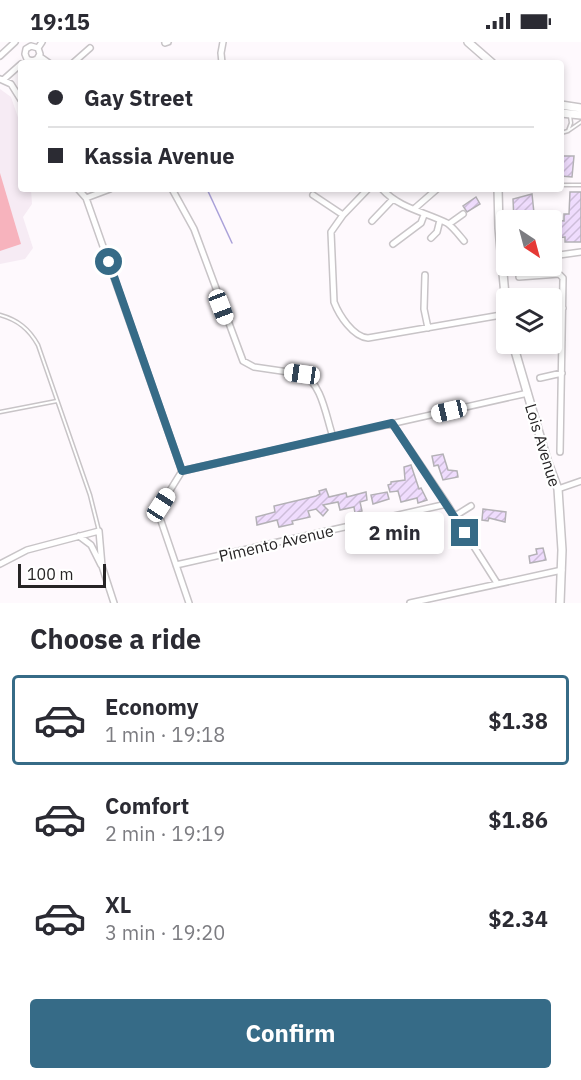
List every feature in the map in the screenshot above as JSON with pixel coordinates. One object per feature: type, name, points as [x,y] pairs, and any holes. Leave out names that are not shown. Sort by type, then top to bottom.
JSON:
[{"type":"street","points":[[0,56],[15,42]]},
{"type":"street","points":[[42,42],[38,48],[39,56],[45,60]]},
{"type":"street","points":[[222,60],[223,42]]},
{"type":"street","points":[[471,43],[489,60]]},
{"type":"street","points":[[23,60],[26,45],[38,48]]},
{"type":"street","points":[[76,60],[90,48]]},
{"type":"street","points":[[35,60],[39,56]]},
{"type":"street","points":[[18,66],[2,79],[15,89],[18,94]]},
{"type":"street","points":[[564,105],[581,108]]},
{"type":"street","points":[[565,114],[581,115]]},
{"type":"street","points":[[81,192],[86,198],[182,471]]},
{"type":"street","points":[[86,198],[102,192]]},
{"type":"street","points":[[174,192],[194,229],[243,362],[254,367],[302,374],[308,377],[318,392],[333,436]]},
{"type":"street","points":[[365,192],[343,215],[331,232],[333,294],[339,311],[357,335],[362,337],[496,318]]},
{"type":"street","points":[[385,192],[393,199],[424,215],[449,224],[464,241]]},
{"type":"street","points":[[414,209],[434,192]]},
{"type":"street","points":[[498,192],[500,210]]},
{"type":"street","points":[[313,195],[343,215]]},
{"type":"street","points":[[372,221],[393,199]]},
{"type":"street","points":[[449,224],[463,214]]},
{"type":"street","points":[[393,244],[421,223],[424,215]]},
{"type":"street","points":[[431,238],[437,232],[440,220]]},
{"type":"street","points":[[562,255],[581,252]]},
{"type":"street","points":[[425,275],[424,309],[428,328]]},
{"type":"street","points":[[519,278],[561,275],[563,278],[562,339]]},
{"type":"street","name":"Lois Avenue","points":[[516,354],[547,460],[558,489],[562,531],[562,603]]},
{"type":"street","points":[[560,452],[562,354]]},
{"type":"street","points":[[540,378],[562,373]]},
{"type":"street","points":[[189,603],[159,518],[159,512],[182,471],[528,393]]},
{"type":"street","points":[[392,423],[497,583]]},
{"type":"street","points":[[558,489],[581,481]]},
{"type":"street","name":"Pimento Avenue","points":[[176,565],[447,504]]},
{"type":"street","points":[[455,516],[471,506]]},
{"type":"street","points":[[0,564],[27,550],[99,531],[102,566]]},
{"type":"street","points":[[79,536],[91,545],[102,566],[114,603]]},
{"type":"street","points":[[410,603],[562,570]]},
{"type":"lane","points":[[565,114],[571,123],[568,131]]},
{"type":"lane","points":[[564,132],[581,122]]},
{"type":"lane","points":[[564,185],[581,185]]},
{"type":"lane","points":[[0,315],[24,326],[35,340],[94,506],[99,531]]},
{"type":"lane","points":[[0,412],[57,401]]},
{"type":"shaded area","points":[[0,89],[11,97],[18,117],[18,192],[31,192],[32,204],[23,217],[33,248],[25,259],[0,264]]},
{"type":"shaded area","points":[[0,173],[21,244],[0,251]]},
{"type":"building","points":[[564,156],[574,156],[572,177],[564,176]]},
{"type":"building","points":[[570,192],[581,192],[581,242],[565,242],[565,237],[562,237],[564,214],[569,214]]},
{"type":"building","points":[[532,194],[534,210],[514,210],[513,199]]},
{"type":"building","points":[[476,197],[480,204],[467,212],[463,206]]},
{"type":"building","points":[[443,454],[448,470],[457,471],[458,477],[443,480],[438,465],[434,466],[432,456]]},
{"type":"building","points":[[411,465],[419,489],[421,488],[427,500],[418,503],[417,498],[401,502],[398,491],[390,492],[388,485],[391,482],[405,480],[404,467]]},
{"type":"building","points":[[326,489],[329,497],[346,493],[347,497],[366,492],[367,500],[360,502],[362,511],[355,513],[354,507],[340,510],[338,502],[323,505],[328,510],[323,516],[316,509],[308,511],[310,517],[292,521],[293,524],[279,527],[277,520],[257,525],[256,517],[275,512],[274,506],[316,496],[320,494],[319,491]]},
{"type":"building","points":[[387,492],[389,499],[373,504],[371,495]]},
{"type":"building","points":[[483,509],[506,512],[505,522],[489,518],[488,521],[482,520]]},
{"type":"building","points":[[543,548],[546,560],[530,563],[529,556],[537,554],[536,549]]},
{"type":"waterway","points":[[208,192],[232,243]]},
{"type":"route","points":[[109,262],[182,471],[392,423],[465,533]]}]
